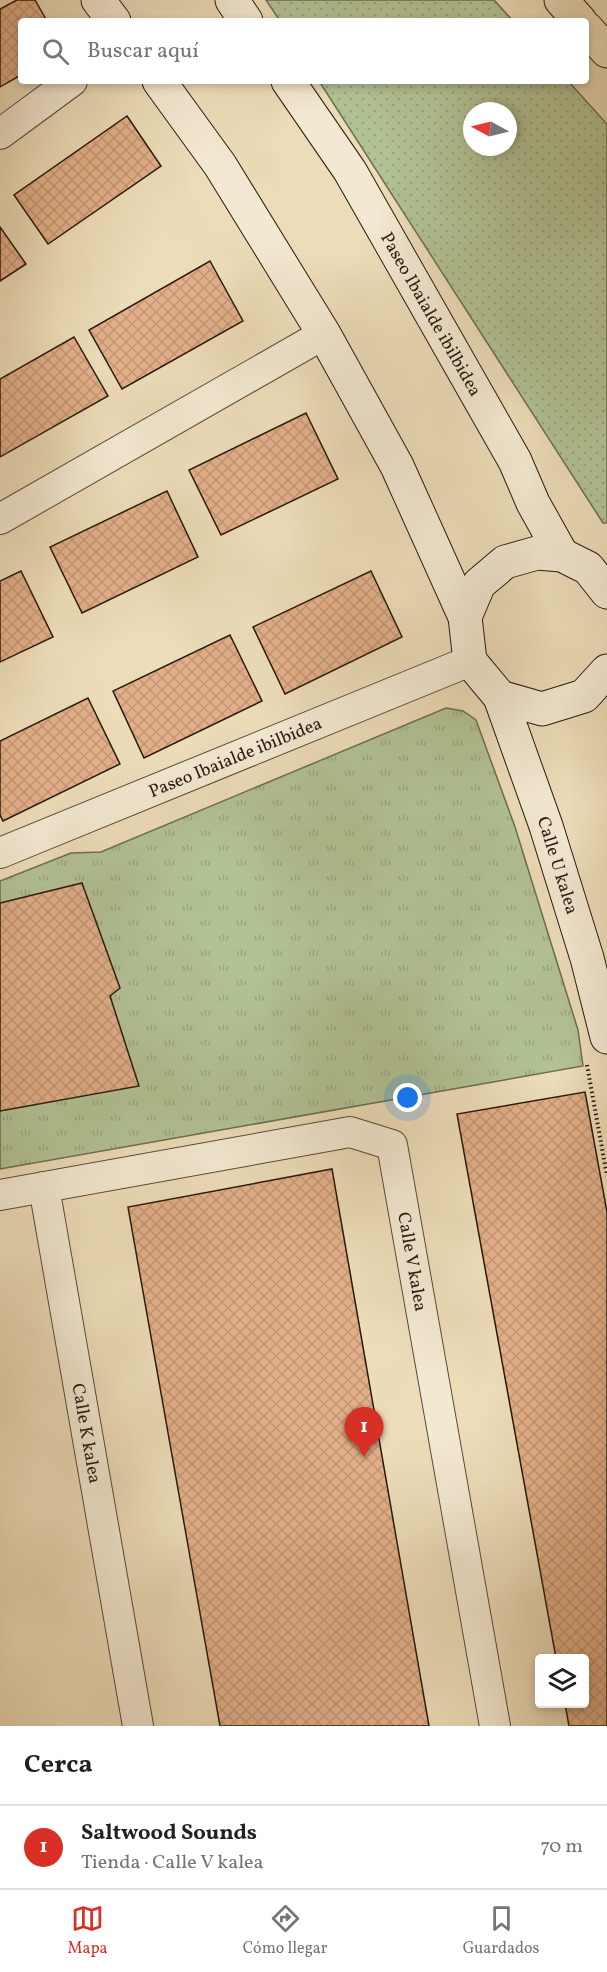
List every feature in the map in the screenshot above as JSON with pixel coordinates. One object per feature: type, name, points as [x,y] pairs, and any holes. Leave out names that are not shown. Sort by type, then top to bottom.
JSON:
[{"type":"highway","points":[[561,0],[577,18]]},
{"type":"highway","points":[[589,31],[607,51]]},
{"type":"street","points":[[98,0],[112,18]]},
{"type":"street","points":[[232,0],[244,18]]},
{"type":"street","points":[[0,134],[68,84]]},
{"type":"street","points":[[161,84],[220,165],[324,334],[397,466],[465,617],[470,661],[500,697],[542,709],[584,696],[607,671]]},
{"type":"street","name":"Paseo Ibaialde ibilbidea","points":[[290,84],[350,171],[515,461],[532,502],[562,555]]},
{"type":"street","points":[[0,519],[324,334]]},
{"type":"street","points":[[465,617],[479,584],[505,562],[537,553],[562,555],[588,568],[607,592]]},
{"type":"street","name":"Paseo Ibaialde ibilbidea","points":[[0,853],[470,661]]},
{"type":"street","name":"Calle U kalea","points":[[500,697],[546,826],[587,958],[607,1037]]},
{"type":"street","name":"Calle V kalea","points":[[44,1187],[350,1132],[392,1145],[495,1726]]},
{"type":"street","points":[[0,1195],[44,1187]]},
{"type":"street","name":"Calle K kalea","points":[[44,1187],[138,1726]]},
{"type":"path","points":[[588,1072],[607,1176]]},
{"type":"green space","points":[[266,0],[494,0],[510,18],[278,18]]},
{"type":"green space","points":[[321,84],[571,84],[607,124],[607,523],[603,523]]},
{"type":"green space","points":[[446,708],[463,711],[476,720],[515,827],[578,1030],[583,1066],[0,1169],[0,881],[71,853],[101,852]]},
{"type":"building","points":[[17,0],[35,0],[45,18],[18,18],[18,77],[0,87],[0,9]]},
{"type":"building","points":[[127,116],[161,166],[48,244],[14,195]]},
{"type":"building","points":[[0,227],[26,264],[0,281]]},
{"type":"building","points":[[210,261],[243,321],[122,389],[89,330]]},
{"type":"building","points":[[74,337],[108,396],[0,457],[0,379]]},
{"type":"building","points":[[306,413],[338,479],[221,535],[189,470]]},
{"type":"building","points":[[167,491],[198,557],[82,613],[50,547]]},
{"type":"building","points":[[21,571],[53,637],[0,662],[0,581]]},
{"type":"building","points":[[371,571],[402,637],[285,694],[253,627]]},
{"type":"building","points":[[230,635],[262,701],[144,758],[113,691]]},
{"type":"building","points":[[88,698],[120,764],[3,821],[0,815],[0,741]]},
{"type":"building","points":[[82,883],[120,988],[110,996],[139,1086],[0,1111],[0,903]]},
{"type":"building","points":[[585,1092],[607,1212],[607,1726],[569,1726],[566,1708],[589,1708],[589,1654],[555,1654],[457,1114]]},
{"type":"building","points":[[332,1169],[429,1726],[220,1726],[128,1207]]},
{"type":"place","name":"Saltwood Sounds","points":[[364,1457]]}]
